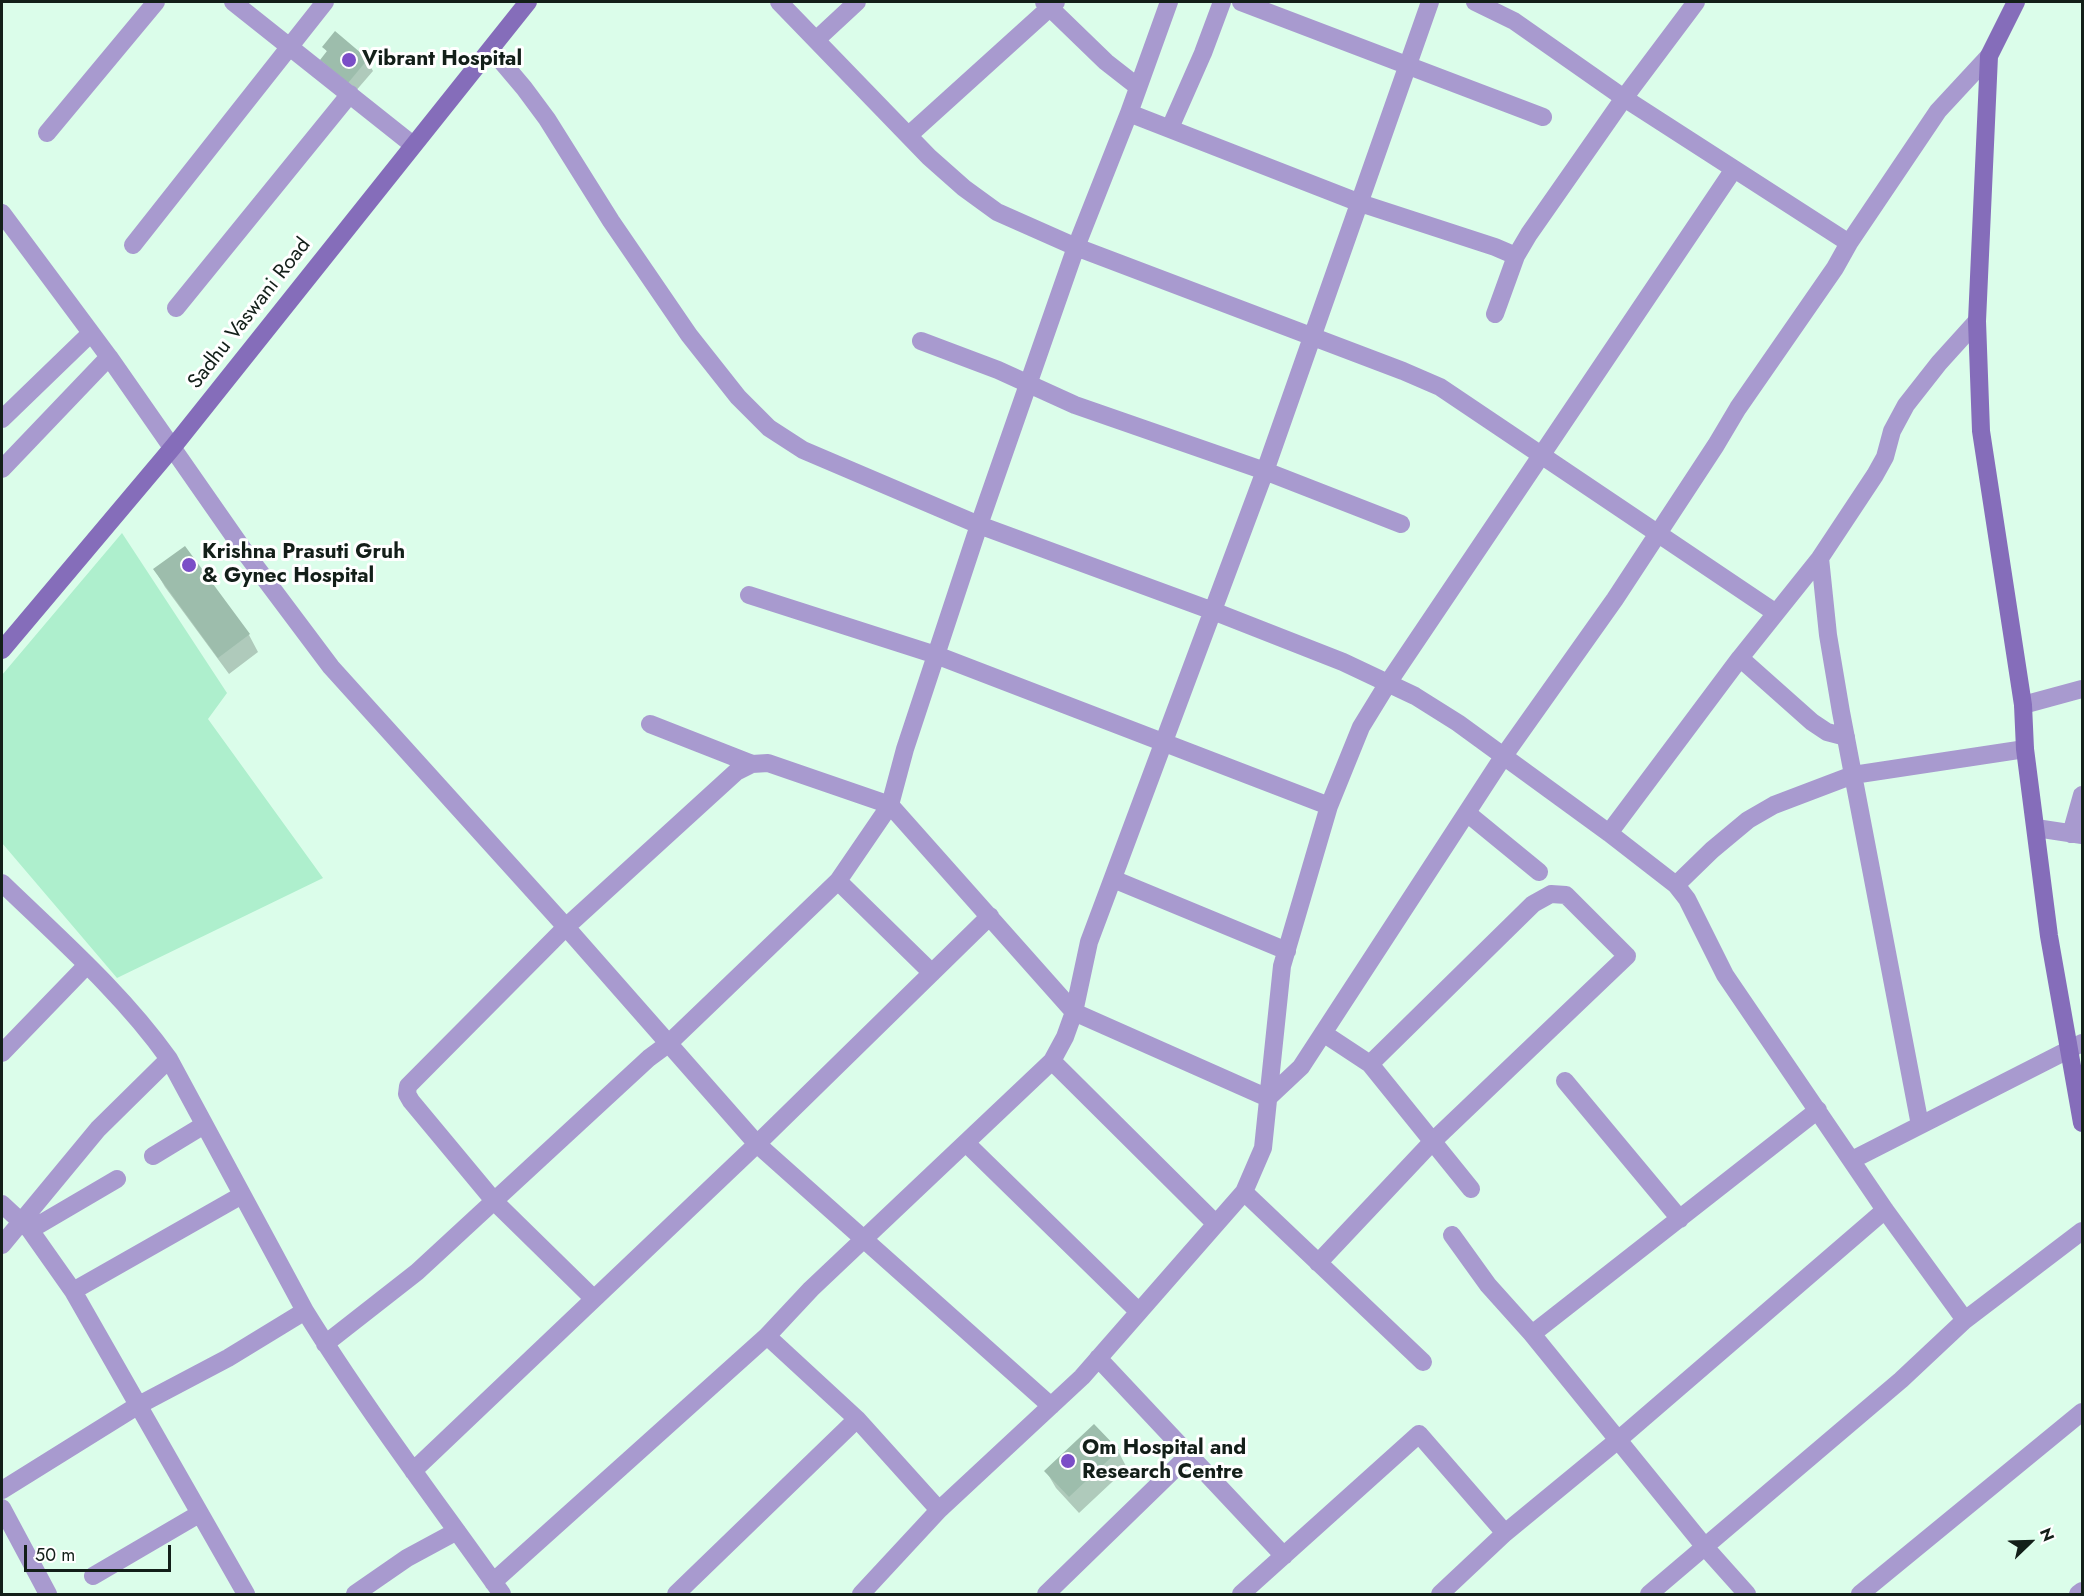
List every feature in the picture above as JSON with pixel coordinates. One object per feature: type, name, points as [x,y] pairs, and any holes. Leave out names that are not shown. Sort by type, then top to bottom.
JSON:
[{"type":"street","points":[[47,133],[156,2]]},
{"type":"street","points":[[233,2],[413,145]]},
{"type":"street","points":[[133,245],[326,2]]},
{"type":"street","name":"Sadhu Vaswani Road","points":[[2,650],[173,447],[528,2]]},
{"type":"street","points":[[778,2],[964,188],[997,212],[1076,247],[1440,387],[1776,613]]},
{"type":"street","points":[[816,40],[857,2]]},
{"type":"street","points":[[325,1344],[417,1272],[649,1058],[668,1044],[838,881],[890,805],[905,749],[979,525],[1076,247],[1129,113],[1169,2]]},
{"type":"street","points":[[1170,128],[1203,53],[1222,2]]},
{"type":"street","points":[[1241,2],[1543,117]]},
{"type":"street","points":[[2,883],[87,965],[145,1026],[169,1059],[325,1344],[497,1588],[767,1336],[811,1289],[1052,1061],[1074,1012],[1089,942],[1265,471],[1431,2]]},
{"type":"street","points":[[1475,2],[1514,21],[1624,98],[1849,243]]},
{"type":"street","points":[[1495,314],[1516,256],[1529,234],[1624,98],[1696,2]]},
{"type":"street","points":[[1268,1098],[1301,1067],[1503,757],[1615,599],[1738,408],[1835,268],[1849,243],[1938,111],[1989,56],[2016,2]]},
{"type":"street","points":[[909,135],[1050,3],[1106,62],[1138,87]]},
{"type":"street","points":[[491,49],[547,119],[611,221],[689,335],[738,397],[769,428],[803,450],[979,525],[1213,611],[1343,662],[1415,696],[1609,833],[1676,885],[1687,899],[1725,975],[1886,1210],[1965,1320]]},
{"type":"street","points":[[1989,56],[1977,321],[1981,431],[2023,705],[2025,749],[2049,936],[2076,1046],[2082,1123]]},
{"type":"street","points":[[177,308],[350,94]]},
{"type":"street","points":[[1129,113],[1360,203],[1516,256]]},
{"type":"street","points":[[861,1594],[939,1510],[1082,1377],[1244,1192],[1263,1148],[1282,966],[1329,806],[1361,727],[1388,683],[1734,169]]},
{"type":"street","points":[[4,222],[109,357],[248,555],[331,667],[758,1144],[1051,1406]]},
{"type":"street","points":[[1609,833],[1740,658],[1820,558],[1875,475],[1885,457],[1892,431],[1906,405],[1939,363],[1977,321]]},
{"type":"street","points":[[2,419],[91,333]]},
{"type":"street","points":[[921,341],[999,370],[1075,405],[1265,471],[1401,524]]},
{"type":"street","points":[[2,469],[109,357]]},
{"type":"street","points":[[1820,558],[1828,634],[1846,737],[1920,1125]]},
{"type":"street","points":[[749,595],[936,655],[1329,806]]},
{"type":"street","points":[[1740,658],[1812,722],[1827,732],[1846,737]]},
{"type":"street","points":[[2023,705],[2082,689]]},
{"type":"street","points":[[650,724],[752,764]]},
{"type":"street","points":[[1676,885],[1712,850],[1748,820],[1774,805],[1853,775],[2025,749]]},
{"type":"street","points":[[594,1299],[495,1202],[411,1101],[407,1094],[408,1086],[566,927],[736,772],[752,764],[768,763],[890,805],[1074,1012],[1268,1098]]},
{"type":"street","points":[[2036,828],[2077,835],[2082,795]]},
{"type":"street","points":[[1467,813],[1539,872]]},
{"type":"street","points":[[1113,879],[1287,951]]},
{"type":"street","points":[[838,881],[932,973]]},
{"type":"street","points":[[1318,1263],[1433,1141],[1627,956],[1566,895],[1551,894],[1533,903],[1370,1064]]},
{"type":"street","points":[[413,1471],[758,1144],[990,916]]},
{"type":"street","points":[[2,1053],[87,965]]},
{"type":"street","points":[[1323,1033],[1370,1064],[1471,1189]]},
{"type":"street","points":[[1852,1160],[2076,1046]]},
{"type":"street","points":[[26,1226],[68,1163],[98,1129],[169,1059]]},
{"type":"street","points":[[1052,1061],[1216,1224]]},
{"type":"street","points":[[1565,1081],[1680,1219]]},
{"type":"street","points":[[1532,1334],[1818,1110]]},
{"type":"street","points":[[153,1156],[204,1125]]},
{"type":"street","points":[[966,1143],[1139,1312]]},
{"type":"street","points":[[2,1245],[26,1226],[117,1179]]},
{"type":"street","points":[[1244,1192],[1423,1362]]},
{"type":"street","points":[[74,1292],[242,1195]]},
{"type":"street","points":[[2,1204],[26,1226],[74,1292],[246,1594]]},
{"type":"street","points":[[1440,1594],[1505,1533],[1618,1440],[1886,1210]]},
{"type":"street","points":[[1649,1594],[1900,1380],[1965,1320],[2082,1231]]},
{"type":"street","points":[[1452,1235],[1488,1285],[1532,1334],[1705,1547],[1747,1594]]},
{"type":"street","points":[[2,1490],[137,1406],[228,1358],[305,1311]]},
{"type":"street","points":[[767,1336],[857,1419],[939,1510]]},
{"type":"street","points":[[1098,1358],[1284,1556]]},
{"type":"street","points":[[1860,1594],[2082,1412]]},
{"type":"street","points":[[676,1594],[857,1419]]},
{"type":"street","points":[[1251,1591],[1284,1556],[1419,1434],[1505,1533]]},
{"type":"street","points":[[1046,1594],[1189,1455]]},
{"type":"street","points":[[2,1508],[48,1594]]},
{"type":"street","points":[[93,1576],[199,1514]]},
{"type":"street","points":[[355,1594],[407,1558],[457,1531]]},
{"type":"street","points":[[2078,1594],[2082,1591]]},
{"type":"green space","points":[[122,533],[227,693],[208,719],[323,878],[117,978],[2,843],[2,675]]},
{"type":"building","points":[[335,31],[368,59],[348,83],[320,60],[327,51],[322,47]]},
{"type":"building","points":[[185,546],[250,634],[218,658],[153,569]]},
{"type":"building","points":[[1094,1424],[1119,1450],[1069,1497],[1044,1471]]},
{"type":"place","name":"Vibrant Hospital","points":[[349,60]]},
{"type":"place","name":"Krishna Prasuti Gruh & Gynec Hospital","points":[[189,565]]},
{"type":"place","name":"Om Hospital and Research Centre","points":[[1068,1461]]}]
